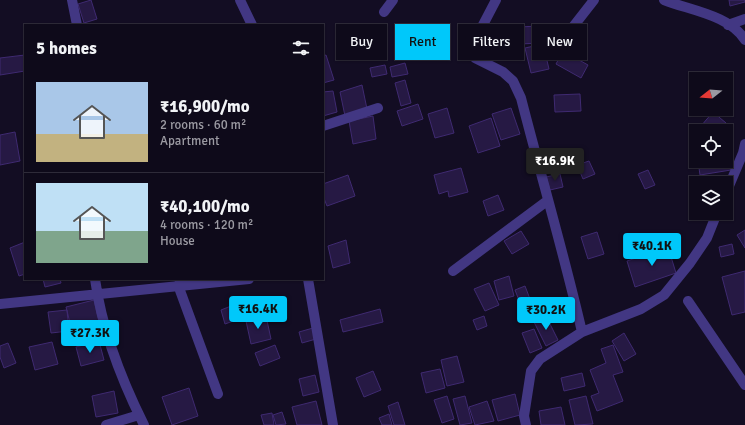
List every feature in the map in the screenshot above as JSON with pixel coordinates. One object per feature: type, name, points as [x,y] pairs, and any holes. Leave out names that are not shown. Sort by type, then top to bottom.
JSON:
[{"type":"street","points":[[72,0],[77,24]]},
{"type":"street","points":[[240,0],[252,24]]},
{"type":"street","points":[[384,12],[392,0]]},
{"type":"street","points":[[496,0],[473,44],[472,52],[475,58],[503,72],[513,81],[521,98],[547,201],[568,273],[582,332]]},
{"type":"street","points":[[575,24],[594,0]]},
{"type":"street","points":[[664,0],[707,13],[734,28],[745,40]]},
{"type":"street","points":[[728,25],[745,19]]},
{"type":"street","points":[[324,126],[378,108]]},
{"type":"street","points":[[733,177],[743,153],[745,144]]},
{"type":"street","points":[[453,271],[547,201]]},
{"type":"street","points":[[526,425],[525,402],[531,371],[540,360],[582,332],[642,309],[664,294],[690,263],[707,238],[714,220]]},
{"type":"street","points":[[95,280],[97,295],[114,358],[144,425]]},
{"type":"street","points":[[0,304],[237,280]]},
{"type":"street","points":[[308,280],[333,425]]},
{"type":"street","points":[[178,285],[218,394]]},
{"type":"street","points":[[688,302],[745,385]]},
{"type":"street","points":[[106,425],[139,415]]},
{"type":"building","points":[[91,0],[97,19],[84,23],[78,4]]},
{"type":"building","points":[[729,0],[745,0],[745,2],[730,6]]},
{"type":"building","points":[[532,26],[532,43],[524,44],[524,27]]},
{"type":"building","points":[[532,46],[532,60],[547,60],[549,69],[531,73],[525,48]]},
{"type":"building","points":[[24,55],[24,71],[0,75],[0,58]]},
{"type":"building","points":[[326,55],[334,80],[324,83],[324,56]]},
{"type":"building","points":[[558,60],[579,60],[588,65],[581,78],[556,64]]},
{"type":"building","points":[[405,63],[408,74],[392,77],[390,67]]},
{"type":"building","points":[[385,65],[387,74],[372,77],[370,68]]},
{"type":"building","points":[[405,80],[411,103],[401,106],[395,83]]},
{"type":"building","points":[[362,85],[367,109],[345,116],[340,92]]},
{"type":"building","points":[[333,91],[337,112],[324,116],[324,92]]},
{"type":"building","points":[[580,94],[581,111],[555,112],[554,95]]},
{"type":"building","points":[[418,104],[423,119],[402,126],[397,111]]},
{"type":"building","points":[[447,108],[454,133],[435,138],[428,114]]},
{"type":"building","points":[[511,108],[520,134],[501,140],[492,114]]},
{"type":"building","points":[[373,116],[376,139],[353,144],[349,121]]},
{"type":"building","points":[[710,116],[718,116],[726,123],[725,124],[703,124]]},
{"type":"building","points":[[491,118],[500,146],[478,153],[469,126]]},
{"type":"building","points":[[15,132],[20,161],[0,165],[0,135]]},
{"type":"building","points":[[589,161],[595,174],[583,179],[577,165]]},
{"type":"building","points":[[461,168],[468,192],[449,197],[448,191],[439,194],[434,175]]},
{"type":"building","points":[[699,168],[731,168],[731,170],[700,175]]},
{"type":"building","points":[[648,170],[655,185],[645,189],[638,174]]},
{"type":"building","points":[[560,174],[563,187],[550,190],[546,177]]},
{"type":"building","points":[[348,175],[355,196],[327,206],[324,198],[324,184]]},
{"type":"building","points":[[498,195],[504,210],[488,216],[483,201]]},
{"type":"building","points":[[745,230],[745,248],[737,235]]},
{"type":"building","points":[[521,231],[529,244],[512,254],[504,241]]},
{"type":"building","points":[[597,232],[604,254],[588,259],[581,237]]},
{"type":"building","points":[[346,240],[350,263],[333,268],[328,246]]},
{"type":"building","points":[[24,242],[24,274],[19,276],[10,248]]},
{"type":"building","points":[[732,244],[734,254],[721,257],[719,247]]},
{"type":"building","points":[[668,247],[676,273],[635,287],[627,261]]},
{"type":"building","points":[[745,271],[745,312],[732,315],[722,277]]},
{"type":"building","points":[[509,276],[514,296],[499,300],[494,281]]},
{"type":"building","points":[[43,280],[60,280],[61,283],[45,287]]},
{"type":"building","points":[[489,283],[499,305],[485,311],[474,289]]},
{"type":"building","points":[[525,286],[530,299],[520,303],[515,290]]},
{"type":"building","points":[[94,300],[100,325],[72,331],[66,307]]},
{"type":"building","points":[[231,306],[236,320],[225,324],[221,310]]},
{"type":"building","points":[[380,309],[383,322],[343,332],[340,320]]},
{"type":"building","points":[[67,310],[69,331],[51,333],[48,312]]},
{"type":"building","points":[[266,316],[271,339],[251,344],[246,321]]},
{"type":"building","points":[[484,316],[487,326],[477,330],[473,320]]},
{"type":"building","points":[[546,316],[558,340],[546,346],[534,322]]},
{"type":"building","points":[[313,328],[316,339],[302,343],[299,332]]},
{"type":"building","points":[[534,329],[542,348],[530,353],[522,333]]},
{"type":"building","points":[[624,333],[636,354],[624,361],[612,341]]},
{"type":"building","points":[[99,341],[104,360],[81,366],[76,347]]},
{"type":"building","points":[[52,342],[58,364],[35,370],[29,347]]},
{"type":"building","points":[[8,343],[16,363],[4,368],[0,357],[0,346]]},
{"type":"building","points":[[275,345],[280,358],[260,366],[255,353]]},
{"type":"building","points":[[613,345],[623,372],[613,375],[623,401],[597,411],[591,396],[599,393],[590,370],[606,363],[601,349]]},
{"type":"building","points":[[457,356],[464,382],[447,386],[441,360]]},
{"type":"building","points":[[440,369],[445,388],[426,393],[421,373]]},
{"type":"building","points":[[373,371],[381,390],[364,397],[356,378]]},
{"type":"building","points":[[582,373],[585,386],[564,391],[561,378]]},
{"type":"building","points":[[315,375],[319,392],[303,396],[299,379]]},
{"type":"building","points":[[189,388],[198,416],[172,425],[162,397]]},
{"type":"building","points":[[114,391],[118,413],[96,417],[92,396]]},
{"type":"building","points":[[515,394],[520,415],[498,421],[492,400]]},
{"type":"building","points":[[447,396],[454,419],[442,423],[434,400]]},
{"type":"building","points":[[465,396],[472,423],[460,425],[453,399]]},
{"type":"building","points":[[586,396],[593,424],[575,425],[569,400]]},
{"type":"building","points":[[316,401],[322,425],[297,425],[292,407]]},
{"type":"building","points":[[487,401],[494,421],[475,425],[469,407]]},
{"type":"building","points":[[398,402],[405,425],[394,425],[388,406]]},
{"type":"building","points":[[561,407],[565,425],[541,425],[539,411]]},
{"type":"building","points":[[282,412],[286,424],[276,425],[273,415]]},
{"type":"building","points":[[272,413],[274,425],[264,425],[261,415]]},
{"type":"building","points":[[389,414],[392,425],[382,425],[379,418]]}]
